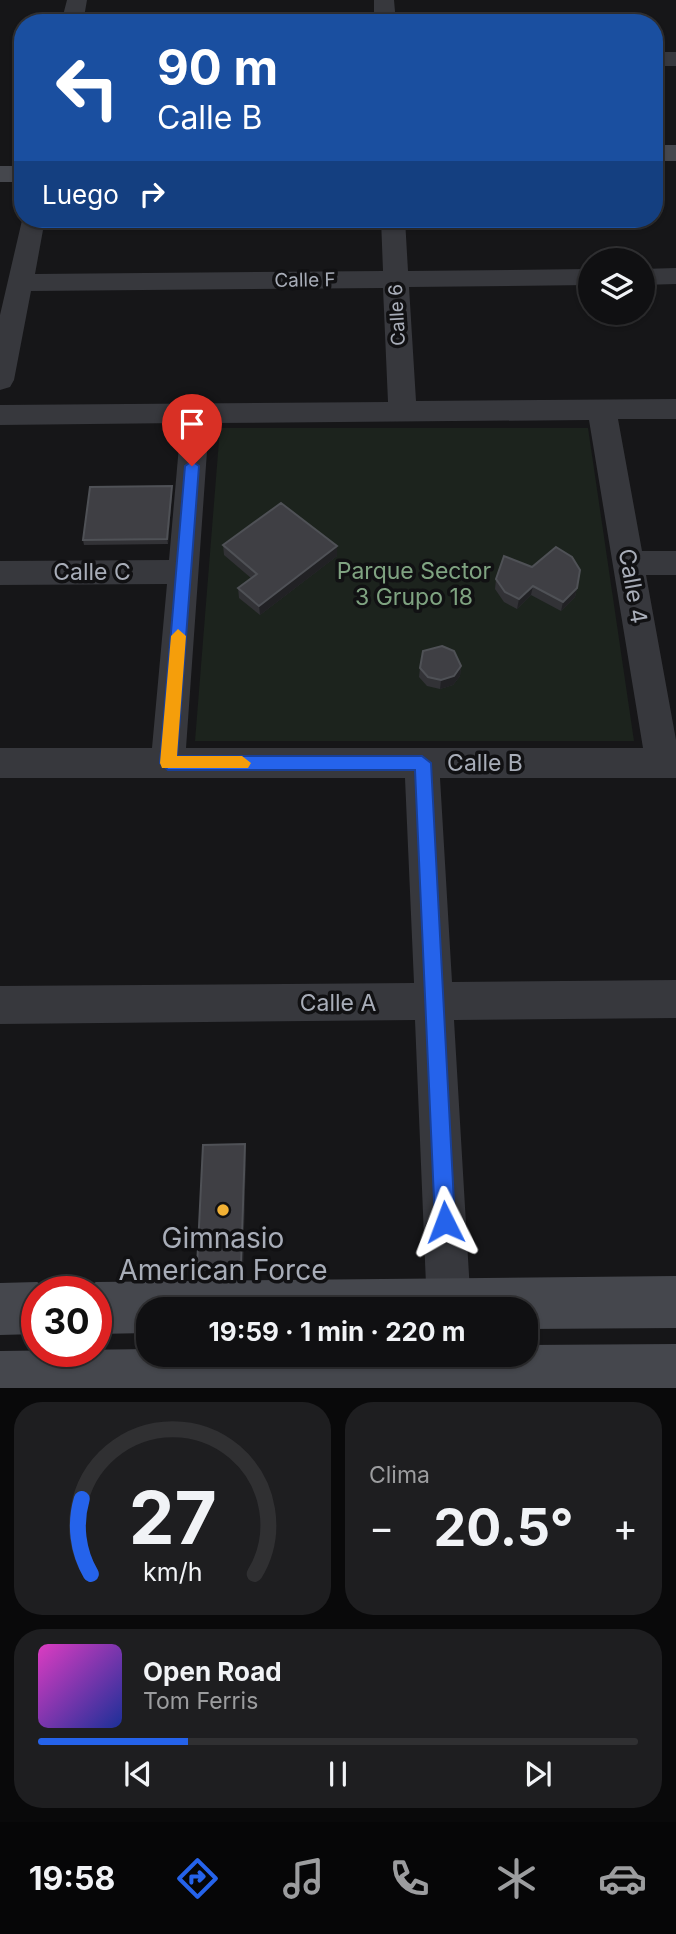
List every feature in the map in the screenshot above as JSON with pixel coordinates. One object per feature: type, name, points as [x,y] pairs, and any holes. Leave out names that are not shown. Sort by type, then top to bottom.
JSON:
[{"type":"street","points":[[0,380],[31,228]]},
{"type":"street","name":"Calle 6","points":[[393,228],[402,411]]},
{"type":"street","points":[[655,277],[676,276]]},
{"type":"street","name":"Calle F","points":[[21,283],[578,277]]},
{"type":"street","points":[[0,415],[676,409]]},
{"type":"street","name":"Calle 4","points":[[603,410],[629,563],[670,763]]},
{"type":"street","points":[[168,763],[196,413]]},
{"type":"street","points":[[629,563],[676,563]]},
{"type":"street","name":"Calle C","points":[[0,573],[183,572]]},
{"type":"street","name":"Calle B","points":[[0,763],[670,763]]},
{"type":"street","points":[[422,763],[449,1297]]},
{"type":"street","name":"Calle A","points":[[0,1005],[676,999]]},
{"type":"street","points":[[538,1305],[676,1302]]},
{"type":"street","points":[[0,1309],[21,1308]]},
{"type":"street","points":[[112,1308],[136,1308]]},
{"type":"street","points":[[0,1377],[676,1370]]},
{"type":"green space","name":"Parque Sector 3 Grupo 18","points":[[220,428],[588,428],[634,741],[195,741]]},
{"type":"building","points":[[172,486],[167,539],[83,540],[90,487]]},
{"type":"building","points":[[281,503],[337,546],[259,606],[238,588],[257,574],[223,545]]},
{"type":"building","points":[[556,547],[572,557],[580,570],[577,588],[563,602],[533,586],[519,599],[505,592],[496,579],[504,556],[532,567]]},
{"type":"building","points":[[442,646],[454,651],[461,666],[454,676],[441,680],[428,677],[420,668],[423,651]]},
{"type":"building","name":"Gimnasio American Force","points":[[245,1144],[241,1266],[197,1267],[203,1145]]},
{"type":"slow traffic","points":[[178,636],[168,763],[242,763]]},
{"type":"place","name":"Gimnasio American Force","points":[[223,1210]]},
{"type":"route","points":[[192,466],[168,763],[422,763],[445,1222]]}]
